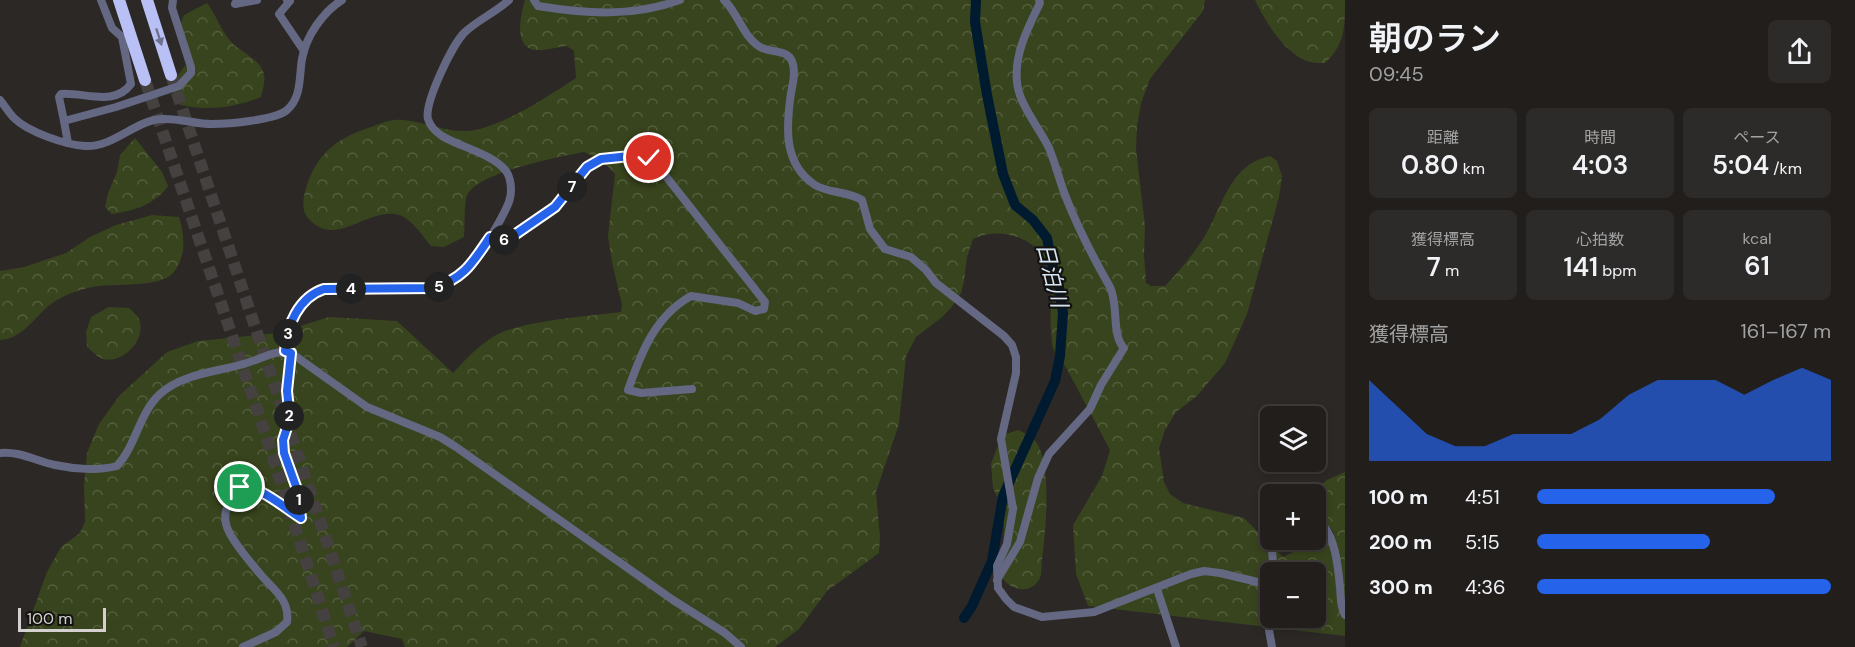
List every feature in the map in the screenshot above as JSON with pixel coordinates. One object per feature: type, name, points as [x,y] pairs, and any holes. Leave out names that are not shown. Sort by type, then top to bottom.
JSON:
[{"type":"highway","points":[[119,0],[145,80]]},
{"type":"highway","points":[[147,0],[171,75]]},
{"type":"street","points":[[68,143],[59,104],[59,97],[62,94],[110,98],[128,89],[131,84],[122,36],[112,28],[100,0]]},
{"type":"street","points":[[64,121],[154,95],[179,86],[186,80],[191,66],[173,4],[164,0]]},
{"type":"street","points":[[237,0],[235,3],[257,0]]},
{"type":"street","points":[[287,0],[290,1],[279,14],[304,51]]},
{"type":"street","points":[[0,100],[14,118],[26,127],[68,143],[88,147],[101,145],[152,121],[162,119],[212,124],[284,113],[294,103],[297,94],[304,51],[320,20],[342,0]]},
{"type":"street","points":[[243,647],[276,632],[287,622],[286,606],[282,597],[260,574],[233,539],[226,525],[225,516],[235,490],[246,486],[276,500],[301,518],[298,492],[284,453],[283,440],[290,418],[286,340],[297,310],[313,292],[324,289],[433,288],[444,285],[469,269],[490,237],[510,199],[509,176],[500,165],[432,128],[428,119],[428,108],[431,94],[452,51],[464,33],[510,0]]},
{"type":"street","points":[[534,0],[538,6],[582,13],[636,11],[658,8],[680,0]]},
{"type":"street","points":[[724,0],[748,37],[760,47],[786,54],[791,58],[794,76],[789,111],[788,147],[794,163],[808,180],[818,187],[852,194],[862,200],[870,229],[885,249],[911,256],[926,270],[936,284],[974,312],[1012,345],[1016,357],[1016,373],[1001,439],[1013,509],[1007,544],[997,566],[997,581],[998,588],[1014,607],[1042,617],[1094,612],[1204,571],[1260,583]]},
{"type":"street","points":[[997,581],[1020,542],[1038,478],[1049,454],[1090,409],[1101,385],[1124,348],[1120,345],[1118,336],[1113,293],[1089,250],[1066,200],[1049,148],[1019,92],[1017,66],[1025,34],[1040,3],[1039,0]]},
{"type":"street","points":[[490,237],[503,240],[520,233],[555,207],[587,167],[601,159],[640,155],[649,158],[657,165],[765,302],[764,309],[755,311],[738,303],[691,296],[673,309],[650,335],[640,355],[628,390],[641,393],[692,389]]},
{"type":"street","points":[[0,453],[18,453],[57,466],[99,468],[117,466],[159,394],[198,375],[288,352],[367,407],[440,437],[456,447],[673,600],[725,633],[741,647]]},
{"type":"street","points":[[1326,532],[1332,545],[1339,575],[1342,609],[1345,615]]},
{"type":"street","points":[[1157,589],[1176,647]]},
{"type":"street","points":[[1270,628],[1272,647]]},
{"type":"green space","points":[[525,0],[1205,0],[1203,11],[1150,79],[1141,103],[1136,149],[1145,226],[1146,283],[1151,286],[1165,286],[1180,269],[1203,239],[1228,189],[1245,168],[1270,156],[1277,161],[1282,176],[1279,197],[1247,314],[1225,363],[1197,396],[1176,412],[1165,430],[1159,448],[1164,482],[1170,494],[1183,503],[1244,518],[1260,534],[1260,550],[1276,550],[1283,557],[1298,550],[1326,550],[1326,537],[1334,533],[1326,522],[1326,484],[1322,484],[1345,472],[1345,636],[1276,628],[1326,628],[1326,562],[1260,562],[1260,626],[1088,606],[1076,574],[1073,525],[1102,476],[1110,450],[1067,369],[1053,348],[1051,290],[1047,265],[1032,244],[1006,234],[995,234],[973,239],[967,257],[961,293],[941,318],[916,337],[906,356],[899,424],[876,492],[879,553],[827,591],[799,629],[775,647],[405,647],[402,639],[364,631],[347,647],[20,647],[47,572],[61,547],[80,533],[85,522],[84,485],[87,453],[99,424],[120,395],[167,352],[198,341],[278,333],[329,317],[397,321],[453,373],[484,343],[508,330],[556,320],[621,312],[622,305],[608,236],[615,174],[601,161],[584,152],[520,167],[486,179],[474,187],[466,198],[464,237],[444,247],[431,246],[411,222],[400,215],[384,214],[351,226],[330,230],[320,227],[304,212],[306,187],[319,160],[334,145],[352,135],[396,120],[451,130],[480,129],[518,113],[576,78],[574,51],[567,46],[534,50],[527,47],[521,36]]},
{"type":"green space","points":[[1255,0],[1345,0],[1344,27],[1337,49],[1325,63],[1302,59],[1287,48],[1274,33]]},
{"type":"green space","points":[[207,3],[229,39],[262,69],[264,87],[261,97],[218,108],[174,103],[175,81],[188,62],[179,34],[181,22],[184,15]]},
{"type":"green space","points":[[135,138],[162,172],[168,186],[157,198],[143,206],[112,214],[105,207],[108,193],[117,172],[120,155]]},
{"type":"green space","points":[[152,215],[179,217],[183,246],[180,261],[173,273],[156,282],[93,287],[71,293],[51,304],[22,332],[0,340],[0,271],[24,267],[66,253],[90,237],[116,225]]},
{"type":"green space","points":[[109,307],[129,308],[139,319],[141,327],[140,335],[132,349],[111,360],[101,358],[87,347],[86,332],[91,317]]},
{"type":"green space","points":[[1018,430],[1033,439],[1039,447],[1043,458],[1046,486],[1041,576],[1032,587],[1027,589],[1011,586],[1002,578],[1004,525],[1001,505],[993,488],[991,464],[1006,434]]},
{"type":"waterway","name":"日泊川","points":[[964,618],[972,606],[992,561],[1003,496],[1055,381],[1060,356],[1063,313],[1047,238],[1033,220],[1015,205],[1003,174],[975,22],[976,0]]},
{"type":"tunnel","points":[[171,75],[362,647]]},
{"type":"tunnel","points":[[145,80],[259,415],[334,647]]},
{"type":"route","points":[[240,487],[246,486],[276,500],[301,518],[298,492],[284,453],[283,440],[290,418],[287,391],[291,353],[285,351],[286,340],[297,310],[313,292],[324,289],[433,288],[444,285],[469,269],[490,237],[503,240],[510,238],[555,207],[587,167],[601,159],[640,155],[649,158]]}]
